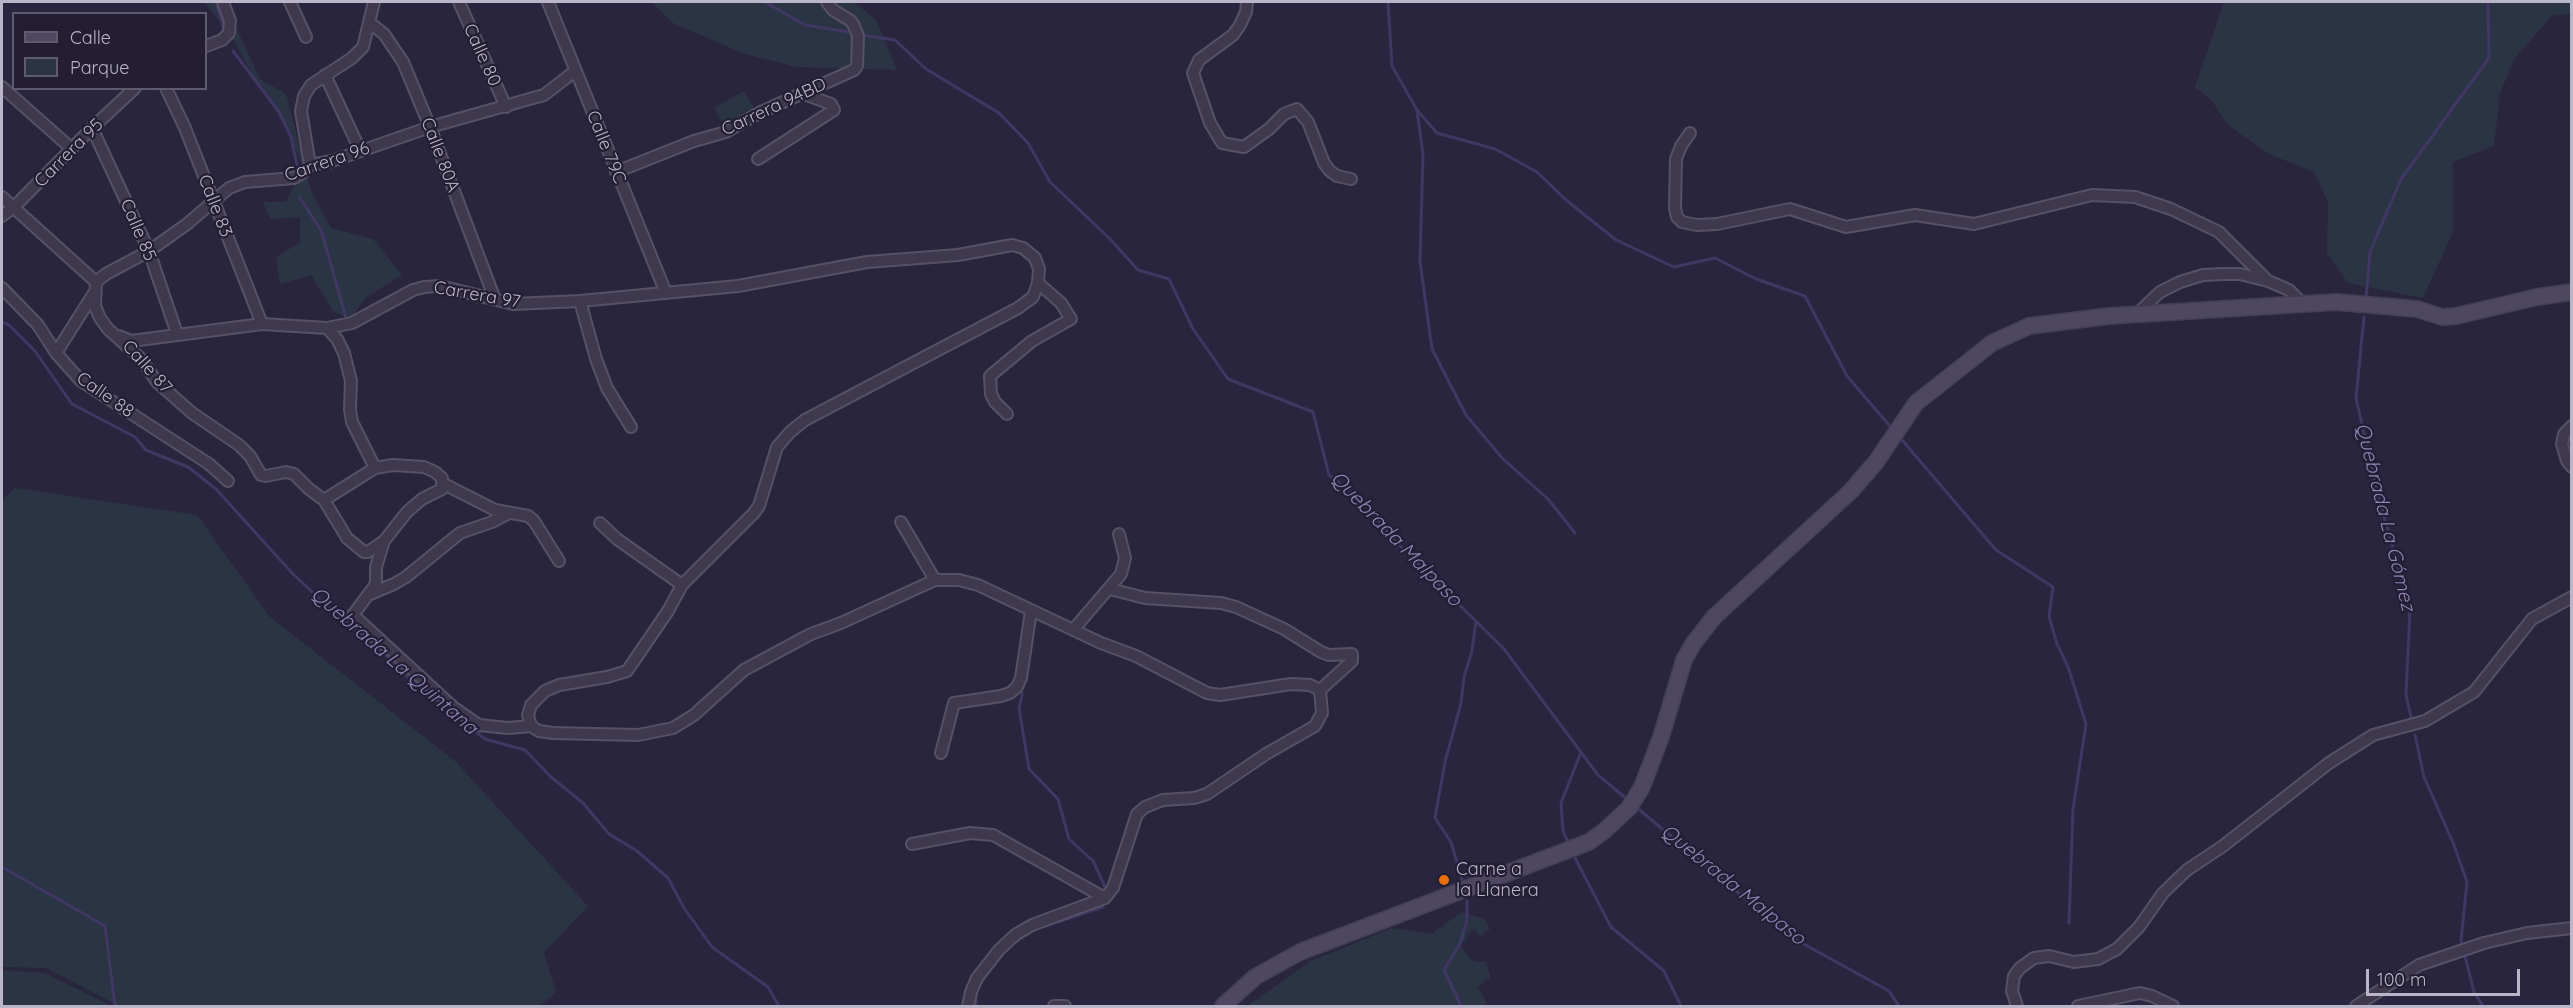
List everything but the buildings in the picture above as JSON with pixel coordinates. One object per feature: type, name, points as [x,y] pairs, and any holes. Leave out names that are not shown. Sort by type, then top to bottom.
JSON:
[{"type":"main road","points":[[1223,1006],[1256,977],[1279,962],[1467,887],[1589,842],[1632,803],[1653,761],[1675,684],[1693,644],[1731,599],[1762,575],[1851,491],[1876,462],[1916,403],[1992,343],[2029,326],[2137,314],[2336,302],[2417,309],[2442,316],[2456,316],[2537,297],[2571,292]]},
{"type":"street","points":[[207,46],[222,40],[229,33],[230,21],[224,2]]},
{"type":"street","points":[[290,2],[306,37]]},
{"type":"street","points":[[310,165],[301,111],[304,96],[311,84],[358,53],[367,37],[374,2]]},
{"type":"street","name":"Calle 80","points":[[459,2],[506,107]]},
{"type":"street","name":"Calle 79C","points":[[548,2],[666,293]]},
{"type":"street","name":"Carrera 94BD","points":[[616,172],[694,141],[726,132],[801,93],[854,70],[857,66],[858,36],[851,21],[833,10],[827,2]]},
{"type":"street","points":[[1247,2],[1246,12],[1233,35],[1199,60],[1195,67],[1194,81],[1210,123],[1222,143],[1244,147],[1269,129],[1284,114],[1296,109],[1308,122],[1323,163],[1337,176],[1351,178]]},
{"type":"street","name":"Calle 80A","points":[[370,23],[384,34],[403,62],[494,297]]},
{"type":"street","name":"Carrera 96","points":[[56,353],[95,287],[106,274],[149,251],[187,224],[229,188],[245,182],[294,178],[310,165],[332,161],[430,127],[544,95],[575,71]]},
{"type":"street","points":[[325,75],[360,150]]},
{"type":"street","points":[[2,87],[72,149]]},
{"type":"street","name":"Carrera 95","points":[[2,216],[14,207],[133,90]]},
{"type":"street","name":"Calle 83","points":[[167,90],[185,128],[262,324]]},
{"type":"street","points":[[758,159],[834,110],[831,104],[801,93]]},
{"type":"street","name":"Calle 85","points":[[92,128],[149,251],[177,334]]},
{"type":"street","points":[[1690,133],[1676,159],[1675,208],[1677,217],[1682,222],[1697,225],[1718,224],[1790,209],[1846,228],[1915,215],[1974,224],[2092,195],[2135,198],[2171,209],[2219,232],[2268,281]]},
{"type":"street","points":[[2,196],[95,287]]},
{"type":"street","name":"Carrera 97","points":[[119,336],[131,341],[262,324],[327,328],[352,323],[413,290],[424,287],[440,286],[494,297],[513,304],[580,301],[738,286],[867,262],[957,255],[1012,245],[1023,248],[1035,258],[1039,269],[1038,283]]},
{"type":"street","points":[[2137,314],[2160,292],[2197,277],[2240,274],[2268,281],[2289,290],[2302,303]]},
{"type":"street","points":[[531,726],[528,715],[531,705],[545,691],[559,685],[627,671],[668,611],[682,585],[759,506],[777,447],[790,432],[805,420],[1018,308],[1034,297],[1038,283],[1061,303],[1071,316],[1071,320],[1032,341],[992,372],[989,380],[991,394],[995,402],[1007,414]]},
{"type":"street","name":"Calle 87","points":[[95,287],[95,306],[100,318],[108,329],[119,336],[141,359],[157,382],[192,413],[215,427],[250,456],[261,475],[290,472],[324,500]]},
{"type":"street","name":"Calle 88","points":[[2,288],[38,325],[69,370],[96,392],[208,464],[228,481]]},
{"type":"street","points":[[580,301],[596,359],[607,387],[631,427]]},
{"type":"street","points":[[327,328],[337,339],[344,353],[351,381],[352,422],[375,468]]},
{"type":"street","points":[[2571,426],[2564,434],[2562,444],[2571,467]]},
{"type":"street","points":[[444,484],[437,493],[422,499],[407,512],[384,541],[368,552],[364,552],[347,538],[324,500],[375,468],[393,465],[424,467],[435,472],[442,478],[444,484],[486,506],[507,514],[523,514],[534,521],[559,561]]},
{"type":"street","points":[[368,595],[400,580],[460,533],[507,514]]},
{"type":"street","points":[[901,522],[935,580]]},
{"type":"street","points":[[600,523],[618,539],[682,585]]},
{"type":"street","points":[[1073,630],[1110,590],[1124,567],[1125,558],[1119,534]]},
{"type":"street","points":[[384,541],[377,561],[376,584],[354,616],[453,707],[486,728],[531,726],[539,731],[575,735],[638,735],[674,728],[694,716],[744,670],[811,634],[841,623],[935,580],[959,580],[978,585],[1073,630],[1136,656],[1207,693],[1220,695],[1291,684],[1310,685],[1320,690]]},
{"type":"street","points":[[1110,590],[1145,598],[1221,603],[1284,629],[1321,652],[1329,655],[1352,654],[1352,661],[1320,690]]},
{"type":"street","points":[[2017,1006],[2012,992],[2014,976],[2020,968],[2034,958],[2049,956],[2074,962],[2098,959],[2117,949],[2139,927],[2163,893],[2187,870],[2223,846],[2329,763],[2373,735],[2425,722],[2474,692],[2532,619],[2571,597]]},
{"type":"street","points":[[941,753],[954,703],[1001,696],[1017,687],[1021,678],[1031,611]]},
{"type":"street","points":[[968,1006],[977,978],[999,950],[1015,935],[1032,925],[1105,898],[1113,888],[1137,814],[1145,807],[1163,800],[1194,798],[1207,794],[1266,754],[1315,726],[1322,713],[1320,690]]},
{"type":"street","points":[[912,844],[970,833],[993,835],[1006,840],[1023,854],[1105,898]]},
{"type":"street","points":[[2356,1006],[2419,965],[2506,938],[2571,928]]},
{"type":"street","points":[[2078,1006],[2140,993],[2173,1006]]},
{"type":"street","points":[[1054,1006],[1065,1006]]},
{"type":"green space","points":[[204,2],[224,2],[260,79],[286,94],[311,191],[331,228],[373,239],[402,275],[365,298],[351,319],[333,311],[311,275],[280,284],[276,258],[300,242],[300,217],[270,219],[263,202],[286,202],[303,167],[279,112],[257,83],[229,32]]},
{"type":"green space","points":[[652,2],[854,2],[876,20],[897,70],[797,67],[745,54],[673,23]]},
{"type":"green space","points":[[2224,2],[2571,2],[2571,14],[2553,15],[2515,58],[2500,93],[2494,146],[2453,162],[2453,232],[2423,298],[2348,283],[2327,253],[2328,202],[2314,172],[2269,154],[2228,125],[2212,101],[2195,87]]},
{"type":"green space","points":[[744,91],[755,110],[725,127],[714,108]]},
{"type":"green space","points":[[15,488],[197,515],[270,617],[456,762],[588,906],[544,953],[556,992],[540,1006],[119,1006],[46,968],[2,967],[2,500]]},
{"type":"green space","points":[[1462,912],[1484,919],[1490,929],[1480,936],[1474,929],[1467,935],[1466,941],[1460,944],[1469,958],[1475,962],[1486,962],[1491,979],[1485,980],[1478,987],[1487,1004],[1484,1006],[1247,1006],[1311,961],[1392,928],[1431,934]]},
{"type":"green space","points":[[2,970],[45,973],[112,1006],[2,1006]]},
{"type":"waterway","points":[[216,2],[225,33]]},
{"type":"waterway","name":"Quebrada Malpaso","points":[[765,2],[805,25],[855,33]]},
{"type":"waterway","points":[[1388,2],[1392,66],[1417,110],[1437,133],[1495,149],[1537,172],[1566,200],[1616,240],[1674,267],[1715,258],[1756,279],[1805,296],[1847,376],[1889,425]]},
{"type":"waterway","name":"Quebrada La Gómez","points":[[2366,299],[2370,252],[2401,179],[2489,58],[2488,2]]},
{"type":"waterway","name":"Quebrada Malpaso","points":[[861,35],[895,40],[926,69],[999,113],[1028,143],[1050,182],[1110,239],[1138,270],[1169,279],[1193,329],[1228,379],[1313,412],[1329,475],[1367,504],[1390,536],[1504,649],[1598,775],[1628,800]]},
{"type":"waterway","points":[[233,51],[279,112],[291,137],[298,170]]},
{"type":"waterway","points":[[1417,111],[1423,154],[1420,262],[1432,349],[1466,415],[1503,459],[1548,499],[1575,533]]},
{"type":"waterway","points":[[300,198],[321,230],[346,318]]},
{"type":"waterway","name":"Quebrada La Gómez","points":[[2364,317],[2356,398],[2377,491],[2410,609],[2406,695],[2411,717]]},
{"type":"waterway","name":"Quebrada La Quintana","points":[[2,322],[9,325],[35,351],[72,404],[135,437],[146,450],[188,467],[216,489],[292,573],[331,610],[383,652],[403,673],[485,739],[525,750],[551,777],[583,803],[609,834],[637,851],[668,878],[684,908],[712,947],[768,987],[779,1006]]},
{"type":"waterway","points":[[1902,440],[1996,550],[2053,587],[2049,616],[2086,724],[2073,809],[2069,923]]},
{"type":"waterway","points":[[1463,883],[1451,842],[1435,818],[1445,762],[1472,651],[1476,621]]},
{"type":"waterway","points":[[1021,686],[1022,695],[1019,708],[1029,769],[1058,799],[1069,839],[1093,861],[1107,891]]},
{"type":"waterway","name":"Quebrada La Gómez","points":[[2415,735],[2424,777],[2454,845],[2467,882],[2461,940],[2474,992],[2483,1006]]},
{"type":"waterway","points":[[1568,842],[1563,831],[1561,803],[1581,752]]},
{"type":"waterway","name":"Quebrada Malpaso","points":[[1635,806],[1791,937],[1889,991],[1899,1006]]},
{"type":"waterway","points":[[1575,858],[1611,927],[1664,971],[1681,1006]]},
{"type":"waterway","points":[[2,867],[105,926],[115,1006]]},
{"type":"waterway","points":[[1461,1006],[1444,970],[1460,944],[1467,920],[1467,901]]},
{"type":"waterway","points":[[1011,945],[1033,930],[1103,907]]},
{"type":"waterway","points":[[979,985],[997,961]]},
{"type":"waterway","points":[[976,990],[976,1006]]},
{"type":"place","name":"Carne a la Llanera","points":[[1444,880]]}]
